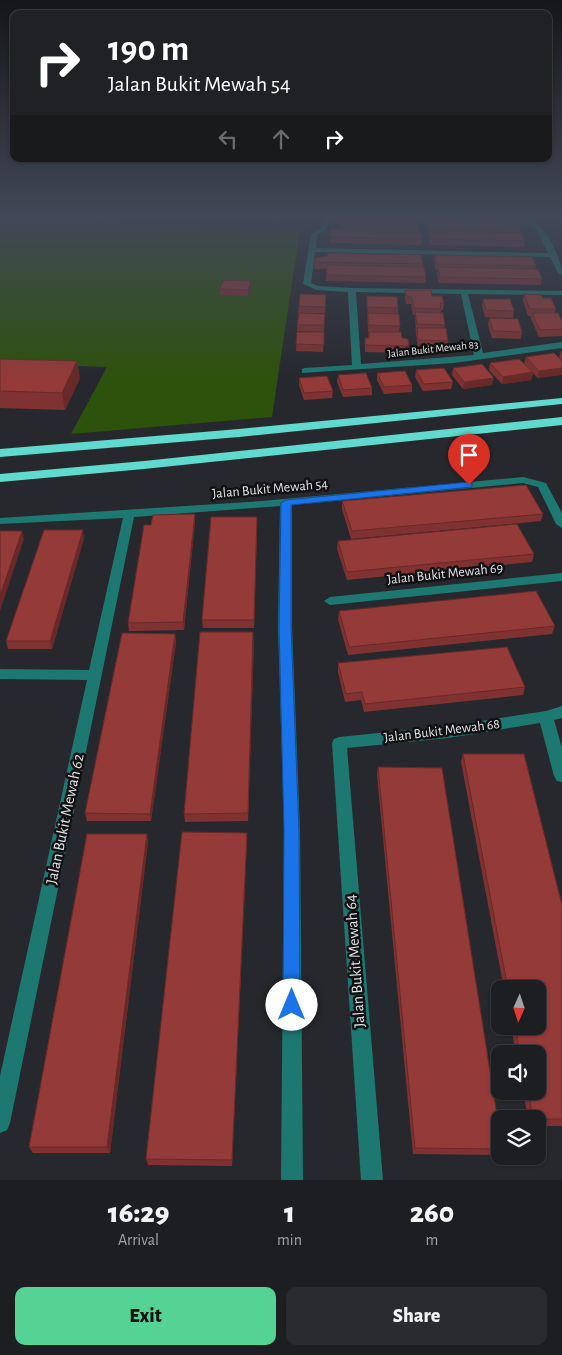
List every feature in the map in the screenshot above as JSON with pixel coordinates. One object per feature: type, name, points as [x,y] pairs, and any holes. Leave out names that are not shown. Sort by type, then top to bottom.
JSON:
[{"type":"highway","points":[[0,453],[240,433],[562,401]]},
{"type":"highway","points":[[0,478],[562,421]]},
{"type":"street","points":[[309,270],[307,284],[318,288],[562,294]]},
{"type":"street","points":[[352,290],[357,367]]},
{"type":"street","points":[[464,292],[479,356]]},
{"type":"street","name":"Jalan Bukit Mewah 83","points":[[305,371],[454,360],[562,345]]},
{"type":"street","name":"Jalan Bukit Mewah 54","points":[[0,521],[129,515],[286,503],[524,480],[542,485],[562,524]]},
{"type":"street","points":[[286,503],[285,627],[292,830],[292,1180]]},
{"type":"street","name":"Jalan Bukit Mewah 62","points":[[0,1123],[129,515]]},
{"type":"street","name":"Jalan Bukit Mewah 69","points":[[330,601],[562,577]]},
{"type":"street","points":[[0,674],[95,674]]},
{"type":"street","name":"Jalan Bukit Mewah 68","points":[[339,743],[448,732],[546,717],[562,712]]},
{"type":"street","points":[[546,717],[562,776]]},
{"type":"street","name":"Jalan Bukit Mewah 64","points":[[339,743],[372,1180]]},
{"type":"green space","points":[[0,270],[294,270],[272,417],[71,434],[107,367],[0,363]]},
{"type":"building","points":[[327,270],[425,270],[426,277],[327,275]]},
{"type":"building","points":[[439,270],[538,270],[542,279],[440,277]]},
{"type":"building","points":[[223,280],[251,281],[248,290],[220,289]]},
{"type":"building","points":[[405,290],[431,290],[432,296],[442,296],[444,303],[440,303],[441,309],[414,308],[412,297],[407,297]]},
{"type":"building","points":[[300,294],[326,295],[325,307],[299,306]]},
{"type":"building","points":[[524,294],[542,295],[543,298],[551,298],[556,309],[530,309]]},
{"type":"building","points":[[367,296],[397,297],[398,308],[367,307]]},
{"type":"building","points":[[483,299],[510,299],[514,311],[486,310]]},
{"type":"building","points":[[415,312],[443,313],[445,325],[417,324]]},
{"type":"building","points":[[299,313],[325,314],[324,325],[297,325]]},
{"type":"building","points":[[368,313],[399,314],[400,326],[368,325]]},
{"type":"building","points":[[532,313],[558,313],[562,321],[562,329],[540,330]]},
{"type":"building","points":[[489,318],[518,319],[522,332],[493,331]]},
{"type":"building","points":[[417,328],[446,328],[448,341],[418,340]]},
{"type":"building","points":[[297,332],[324,332],[324,345],[296,344]]},
{"type":"building","points":[[369,332],[401,332],[402,338],[408,339],[409,346],[365,345],[365,338],[369,338]]},
{"type":"building","points":[[554,353],[562,361],[562,368],[539,371],[526,357]]},
{"type":"building","points":[[0,359],[77,361],[62,393],[0,391]]},
{"type":"building","points":[[519,359],[533,372],[503,377],[490,363]]},
{"type":"building","points":[[482,364],[494,378],[464,382],[453,368]]},
{"type":"building","points":[[444,368],[453,382],[424,384],[416,370]]},
{"type":"building","points":[[405,371],[412,385],[384,387],[377,373]]},
{"type":"building","points":[[366,373],[372,388],[343,390],[338,375]]},
{"type":"building","points":[[327,376],[333,391],[304,393],[299,378]]},
{"type":"building","points":[[526,485],[543,514],[352,531],[342,501]]},
{"type":"building","points":[[195,514],[183,622],[128,623],[144,525],[151,525],[153,515]]},
{"type":"building","points":[[211,517],[257,517],[254,620],[202,620]]},
{"type":"building","points":[[517,524],[534,554],[347,572],[338,541]]},
{"type":"building","points":[[44,530],[83,530],[50,641],[6,641]]},
{"type":"building","points":[[0,531],[22,531],[0,596]]},
{"type":"building","points":[[536,591],[555,626],[349,647],[339,611]]},
{"type":"building","points":[[200,632],[253,632],[248,813],[184,814]]},
{"type":"building","points":[[122,633],[175,634],[150,814],[85,813]]},
{"type":"building","points":[[507,647],[525,687],[365,704],[362,692],[346,694],[338,663]]},
{"type":"building","points":[[463,754],[524,754],[562,905],[562,1119],[546,1119],[546,1110],[531,1110],[530,1100],[546,1100],[546,1045],[518,1045],[517,1035],[546,1035],[546,980],[506,980]]},
{"type":"building","points":[[378,767],[442,768],[491,1077],[491,1100],[495,1100],[496,1110],[491,1110],[491,1149],[415,1148]]},
{"type":"building","points":[[182,832],[247,833],[232,1160],[146,1159]]},
{"type":"building","points":[[87,834],[147,834],[107,1147],[29,1147]]},
{"type":"route","points":[[292,1005],[292,830],[285,627],[286,503],[469,485]]}]
